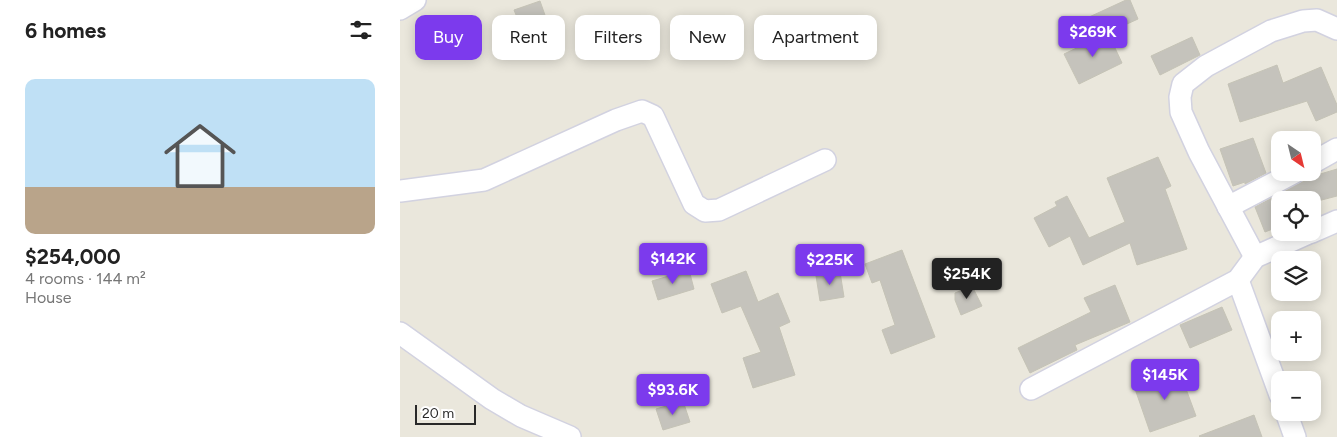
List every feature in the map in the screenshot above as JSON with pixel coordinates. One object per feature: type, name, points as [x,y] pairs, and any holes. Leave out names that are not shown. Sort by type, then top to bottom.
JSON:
[{"type":"street","points":[[400,9],[415,0]]},
{"type":"street","points":[[1255,257],[1181,112],[1180,97],[1183,84],[1206,66],[1271,31],[1303,21],[1317,20],[1337,29]]},
{"type":"street","points":[[400,191],[484,180],[616,120],[642,111],[653,116],[694,204],[705,211],[719,210],[825,160]]},
{"type":"street","points":[[1321,158],[1337,149]]},
{"type":"street","points":[[1228,207],[1278,181]]},
{"type":"street","points":[[1321,228],[1337,221]]},
{"type":"street","points":[[1031,389],[1238,280],[1255,257],[1291,241]]},
{"type":"street","points":[[1238,280],[1271,371]]},
{"type":"street","points":[[400,332],[492,399],[521,416],[570,437]]},
{"type":"street","points":[[1289,421],[1295,437]]},
{"type":"building","points":[[1126,0],[1130,0],[1138,19],[1096,38],[1087,18]]},
{"type":"building","points":[[540,1],[545,15],[516,15],[514,10]]},
{"type":"building","points":[[1108,33],[1122,63],[1079,84],[1064,54]]},
{"type":"building","points":[[1192,37],[1200,55],[1160,75],[1151,56]]},
{"type":"building","points":[[1277,65],[1283,83],[1321,67],[1337,105],[1337,112],[1316,121],[1307,101],[1240,122],[1228,84]]},
{"type":"building","points":[[1253,138],[1266,173],[1245,184],[1245,182],[1233,186],[1220,149]]},
{"type":"building","points":[[1158,157],[1171,186],[1165,189],[1187,249],[1137,265],[1130,243],[1083,265],[1070,236],[1049,247],[1034,218],[1057,206],[1055,202],[1067,196],[1089,238],[1125,222],[1107,178]]},
{"type":"building","points":[[1337,169],[1337,196],[1321,200],[1321,191],[1285,191],[1304,181],[1321,181],[1321,174]]},
{"type":"building","points":[[1271,199],[1271,230],[1265,232],[1255,207]]},
{"type":"building","points":[[902,250],[935,337],[891,354],[882,330],[895,325],[880,280],[872,283],[865,264]]},
{"type":"building","points":[[689,270],[694,289],[658,300],[652,281]]},
{"type":"building","points":[[746,271],[758,302],[778,293],[790,322],[779,327],[795,375],[753,388],[743,358],[761,352],[741,306],[722,313],[711,284]]},
{"type":"building","points":[[840,272],[844,297],[820,301],[816,276]]},
{"type":"building","points":[[1115,285],[1130,322],[1075,345],[1077,350],[1030,373],[1018,348],[1091,312],[1084,298]]},
{"type":"building","points":[[972,286],[982,306],[961,315],[955,300],[955,293]]},
{"type":"building","points":[[1222,307],[1232,330],[1190,348],[1180,325]]},
{"type":"building","points":[[1179,370],[1196,416],[1150,432],[1134,386]]},
{"type":"building","points":[[683,401],[690,422],[663,430],[656,409]]},
{"type":"building","points":[[1254,415],[1262,437],[1199,436]]}]
